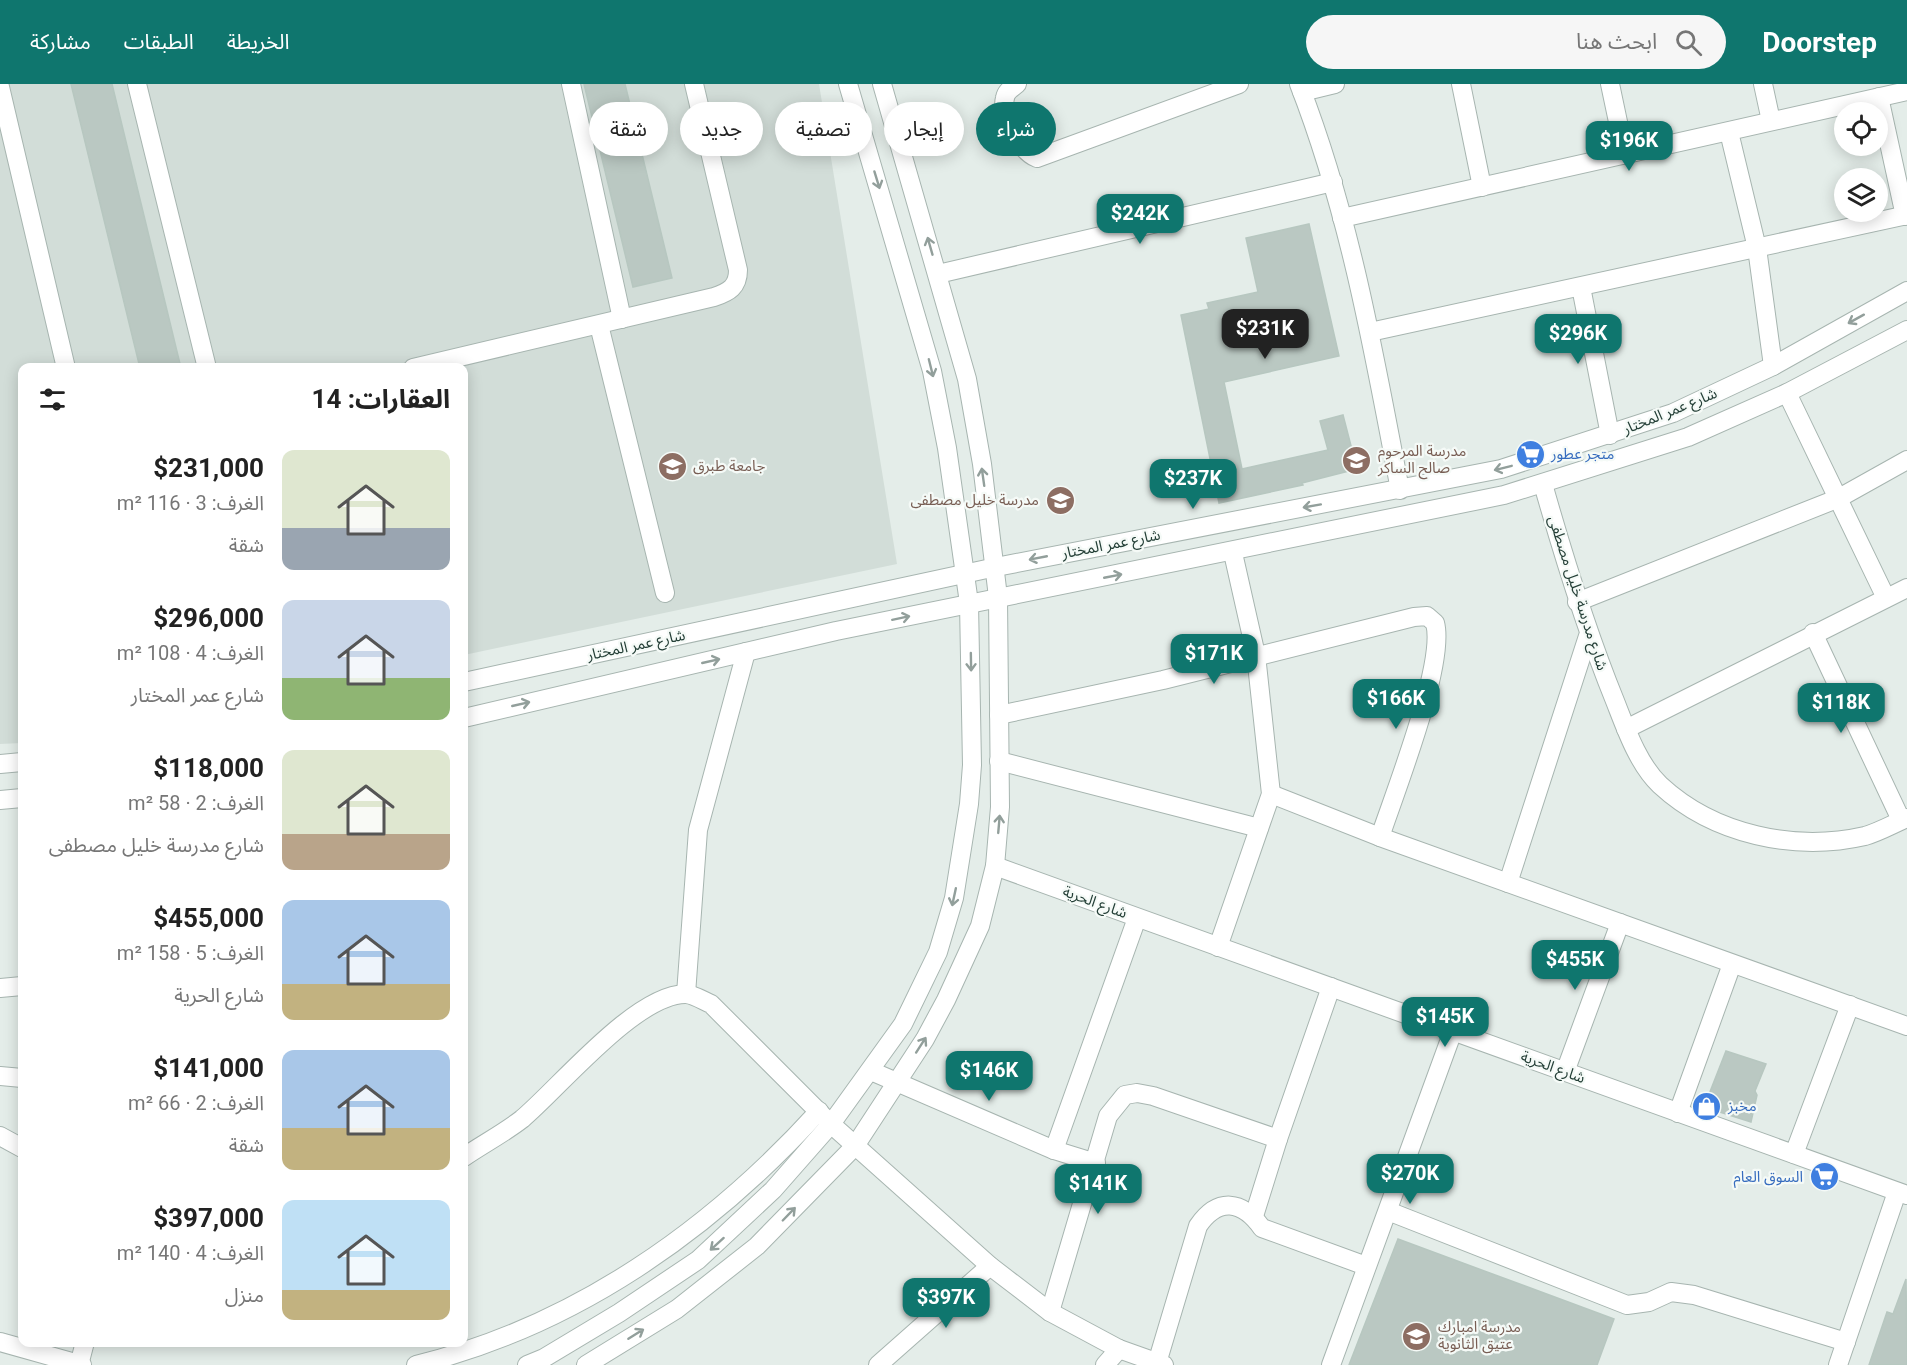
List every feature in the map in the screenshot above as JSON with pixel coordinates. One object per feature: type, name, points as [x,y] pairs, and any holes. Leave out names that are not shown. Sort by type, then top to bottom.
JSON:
[{"type":"street","points":[[138,84],[206,363]]},
{"type":"street","points":[[571,84],[622,319]]},
{"type":"street","points":[[435,363],[714,297],[730,291],[736,285],[738,276],[736,259],[694,84]]},
{"type":"street","points":[[416,1365],[477,1347],[577,1303],[651,1260],[744,1188],[825,1118],[871,1071],[916,1001],[938,952],[954,898],[968,814],[972,765],[969,603],[947,448],[932,371],[848,84]]},
{"type":"street","points":[[586,1365],[676,1309],[757,1246],[855,1146],[925,1039],[946,1000],[980,926],[995,866],[1000,807],[996,567],[967,379],[882,84]]},
{"type":"street","points":[[1017,84],[1009,90],[1005,99],[1005,110],[1026,154],[1037,158],[1239,84]]},
{"type":"street","points":[[1335,84],[1300,88],[1333,182],[1342,218],[1370,332],[1400,490]]},
{"type":"street","points":[[1461,84],[1482,187]]},
{"type":"street","points":[[1610,84],[1625,154]]},
{"type":"street","points":[[1763,84],[1771,121]]},
{"type":"street","points":[[0,87],[65,363]]},
{"type":"street","points":[[1342,218],[1907,91]]},
{"type":"street","points":[[1370,332],[1906,215],[1879,97]]},
{"type":"street","points":[[1729,132],[1757,248],[1773,366]]},
{"type":"street","points":[[938,274],[1333,182]]},
{"type":"street","points":[[1581,287],[1610,435]]},
{"type":"street","name":"شارع عمر المختار","points":[[468,681],[964,573],[1501,469],[1673,413],[1773,366],[1907,291]]},
{"type":"street","points":[[599,325],[665,593]]},
{"type":"street","name":"شارع عمر المختار","points":[[468,717],[969,603],[1233,553],[1504,495],[1688,437],[1787,393],[1907,330]]},
{"type":"street","points":[[1787,393],[1886,598]]},
{"type":"street","points":[[1577,602],[1839,498],[1907,460]]},
{"type":"street","name":"شارع مدرسة خليل مصطفى","points":[[1543,484],[1588,636],[1626,729],[1659,784],[1708,817],[1762,839],[1806,842],[1866,836],[1904,819]]},
{"type":"street","points":[[1218,947],[1271,794],[1256,655],[1233,553]]},
{"type":"street","points":[[1626,729],[1813,633],[1907,588]]},
{"type":"street","points":[[999,715],[1163,680],[1256,655],[1414,617],[1427,616],[1435,622],[1438,645],[1425,702],[1380,837]]},
{"type":"street","points":[[1813,633],[1904,819]]},
{"type":"street","points":[[1508,883],[1588,636]]},
{"type":"street","points":[[686,994],[698,830],[746,652]]},
{"type":"street","points":[[999,761],[1260,828]]},
{"type":"street","points":[[0,764],[18,762]]},
{"type":"street","points":[[1271,794],[1380,837],[1907,1026]]},
{"type":"street","points":[[0,800],[18,798]]},
{"type":"street","name":"شارع الحرية","points":[[995,866],[1902,1193]]},
{"type":"street","points":[[1054,1150],[1137,918]]},
{"type":"street","points":[[1565,1072],[1620,923]]},
{"type":"street","points":[[1678,1113],[1732,964]]},
{"type":"street","points":[[0,988],[18,986]]},
{"type":"street","points":[[1254,1216],[1331,987]]},
{"type":"street","points":[[468,1153],[521,1119],[597,1046],[643,1012],[666,999],[686,994],[711,1004],[825,1118],[990,1266],[1050,1312],[1119,1349],[1160,1364],[1198,1226],[1208,1211],[1220,1205],[1235,1206],[1254,1216],[1263,1228],[1366,1266]]},
{"type":"street","points":[[1794,1154],[1850,1005]]},
{"type":"street","points":[[1331,1365],[1453,1031]]},
{"type":"street","points":[[871,1071],[1054,1150],[1096,1162]]},
{"type":"street","points":[[0,1076],[18,1078]]},
{"type":"street","points":[[1050,1312],[1108,1116],[1125,1095],[1153,1096],[1278,1139]]},
{"type":"street","points":[[526,1365],[545,1361],[662,1286],[698,1260],[773,1190],[825,1118]]},
{"type":"street","points":[[0,1121],[11,1142]]},
{"type":"street","points":[[1838,1365],[1902,1193]]},
{"type":"street","points":[[1388,1211],[1627,1305],[1649,1302],[1671,1292],[1694,1295],[1846,1342]]},
{"type":"street","points":[[878,1365],[990,1266]]},
{"type":"street","points":[[0,1342],[80,1365],[84,1347]]},
{"type":"street","points":[[1105,1365],[1119,1349]]},
{"type":"shaded area","name":"جامعة طبرق","points":[[0,84],[819,84],[822,102],[775,102],[775,156],[831,156],[897,564],[468,654],[468,363],[18,363],[18,743],[0,744]]},
{"type":"building","points":[[71,84],[112,84],[180,363],[139,363]]},
{"type":"building","points":[[584,84],[625,84],[629,102],[589,102],[589,105]]},
{"type":"building","points":[[601,156],[642,156],[672,278],[633,287]]},
{"type":"building","points":[[1309,224],[1339,356],[1224,382],[1242,469],[1328,450],[1320,421],[1343,415],[1357,469],[1302,483],[1303,485],[1219,503],[1181,315],[1209,309],[1207,303],[1258,292],[1246,238]]},
{"type":"building","points":[[1726,1051],[1766,1064],[1755,1091],[1757,1095],[1751,1122],[1704,1107]]},
{"type":"building","points":[[1398,1239],[1614,1319],[1597,1365],[1349,1365]]},
{"type":"building","points":[[1906,1279],[1907,1365],[1869,1365],[1887,1312],[1893,1314]]},
{"type":"place","name":"متجر عطور","points":[[1530,454]]},
{"type":"place","name":"مدرسة المرحوم صالح الساكر","points":[[1357,460]]},
{"type":"place","name":"جامعة طبرق","points":[[672,466]]},
{"type":"place","name":"مدرسة خليل مصطفى","points":[[1060,500]]},
{"type":"place","name":"مخبز","points":[[1707,1106]]},
{"type":"place","name":"السوق العام","points":[[1824,1177]]},
{"type":"place","name":"مدرسة امبارك عتيق الثانوية","points":[[1417,1336]]}]
